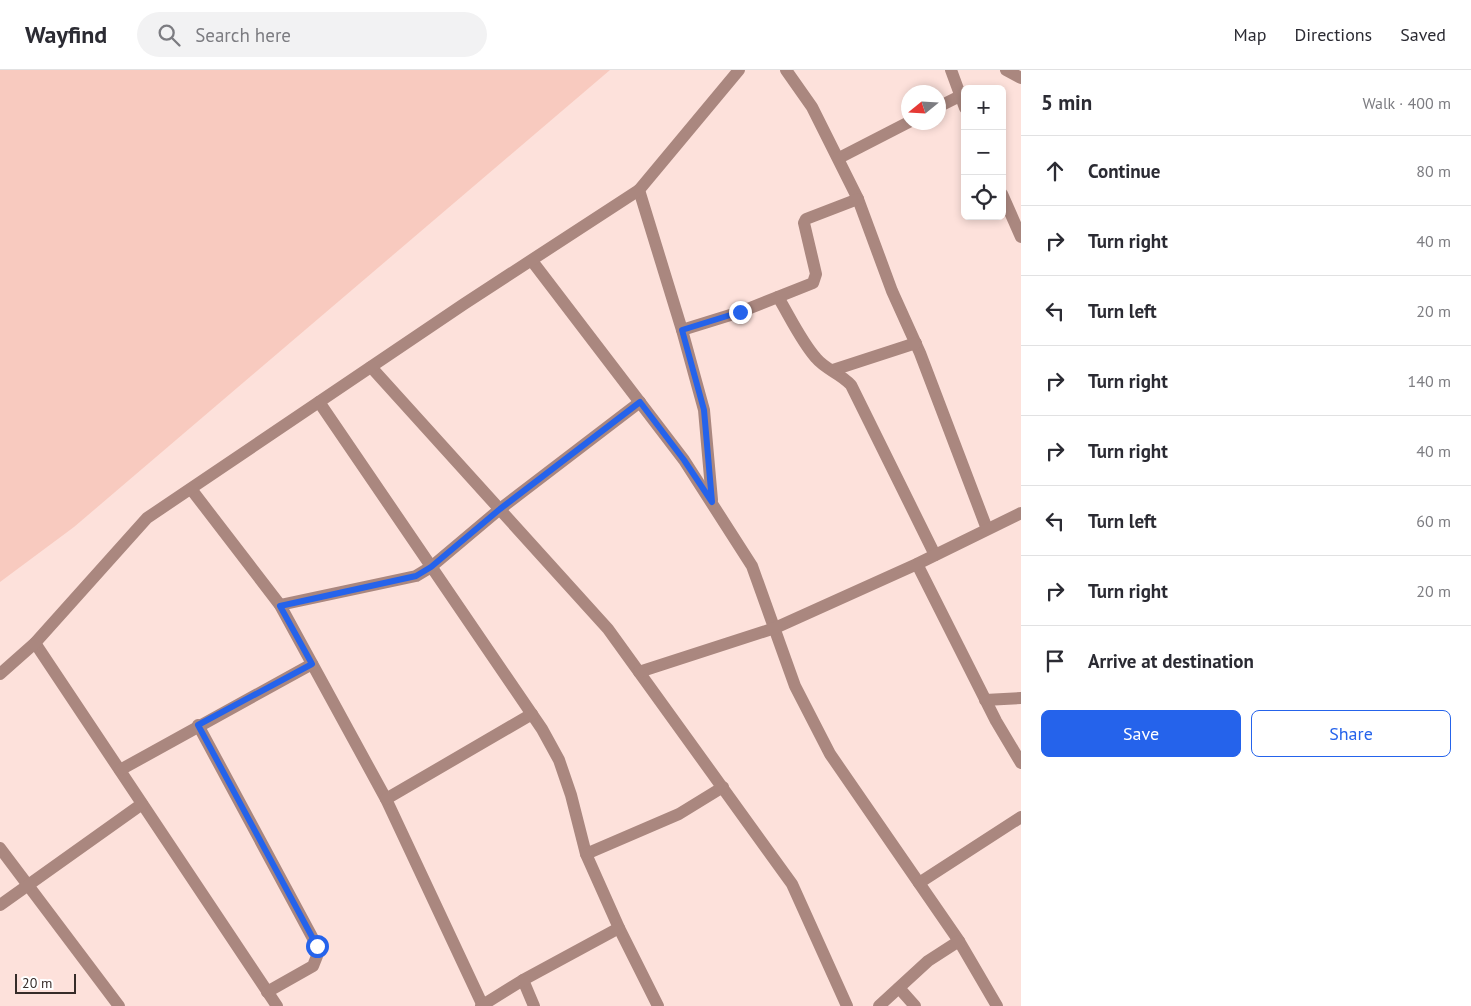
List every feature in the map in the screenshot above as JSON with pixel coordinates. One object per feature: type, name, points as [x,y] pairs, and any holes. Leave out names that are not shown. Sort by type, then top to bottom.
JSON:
[{"type":"street","points":[[0,674],[35,643],[147,518],[639,190],[739,70]]},
{"type":"street","points":[[786,70],[812,107],[858,199],[892,291],[916,343],[987,529]]},
{"type":"street","points":[[951,70],[961,99]]},
{"type":"street","points":[[1006,70],[1021,78]]},
{"type":"street","points":[[946,105],[961,102]]},
{"type":"street","points":[[839,158],[901,126]]},
{"type":"street","points":[[639,190],[682,330],[704,410],[712,502]]},
{"type":"street","points":[[682,330],[740,312],[813,283],[816,279],[804,223],[806,218],[858,199]]},
{"type":"street","points":[[1006,203],[1021,237]]},
{"type":"street","points":[[532,261],[684,460],[752,566],[794,686],[830,754],[959,941],[997,1006]]},
{"type":"street","points":[[778,297],[816,358],[825,367],[842,374],[857,396],[877,442],[892,465],[935,555]]},
{"type":"street","points":[[833,370],[916,343]]},
{"type":"street","points":[[371,367],[608,630],[792,884],[843,1005]]},
{"type":"street","points":[[319,402],[532,714],[559,760],[571,795],[586,854],[619,928],[658,1006]]},
{"type":"street","points":[[280,606],[416,576],[431,567],[500,509],[640,402]]},
{"type":"street","points":[[191,489],[280,606],[386,799],[482,1006],[523,980],[619,928]]},
{"type":"street","points":[[639,672],[775,628],[917,564],[1021,513]]},
{"type":"street","points":[[917,564],[985,700],[1021,763]]},
{"type":"street","points":[[35,643],[276,1006]]},
{"type":"street","points":[[120,770],[198,725],[312,664]]},
{"type":"street","points":[[985,700],[1021,698]]},
{"type":"street","points":[[386,799],[532,714]]},
{"type":"street","points":[[198,725],[317,946],[317,956],[313,966],[267,992]]},
{"type":"street","points":[[586,854],[679,814],[722,787]]},
{"type":"street","points":[[0,905],[142,804]]},
{"type":"street","points":[[919,884],[1021,817]]},
{"type":"street","points":[[0,848],[119,1006]]},
{"type":"street","points":[[879,1006],[928,961],[959,941]]},
{"type":"street","points":[[523,980],[534,1006]]},
{"type":"street","points":[[899,988],[915,1006]]},
{"type":"shaded area","points":[[0,70],[610,70],[74,527],[0,582]]},
{"type":"route","points":[[317,946],[198,725],[312,664],[280,606],[416,576],[431,567],[500,509],[640,402],[684,460],[712,502],[704,410],[682,330],[740,312]]}]
